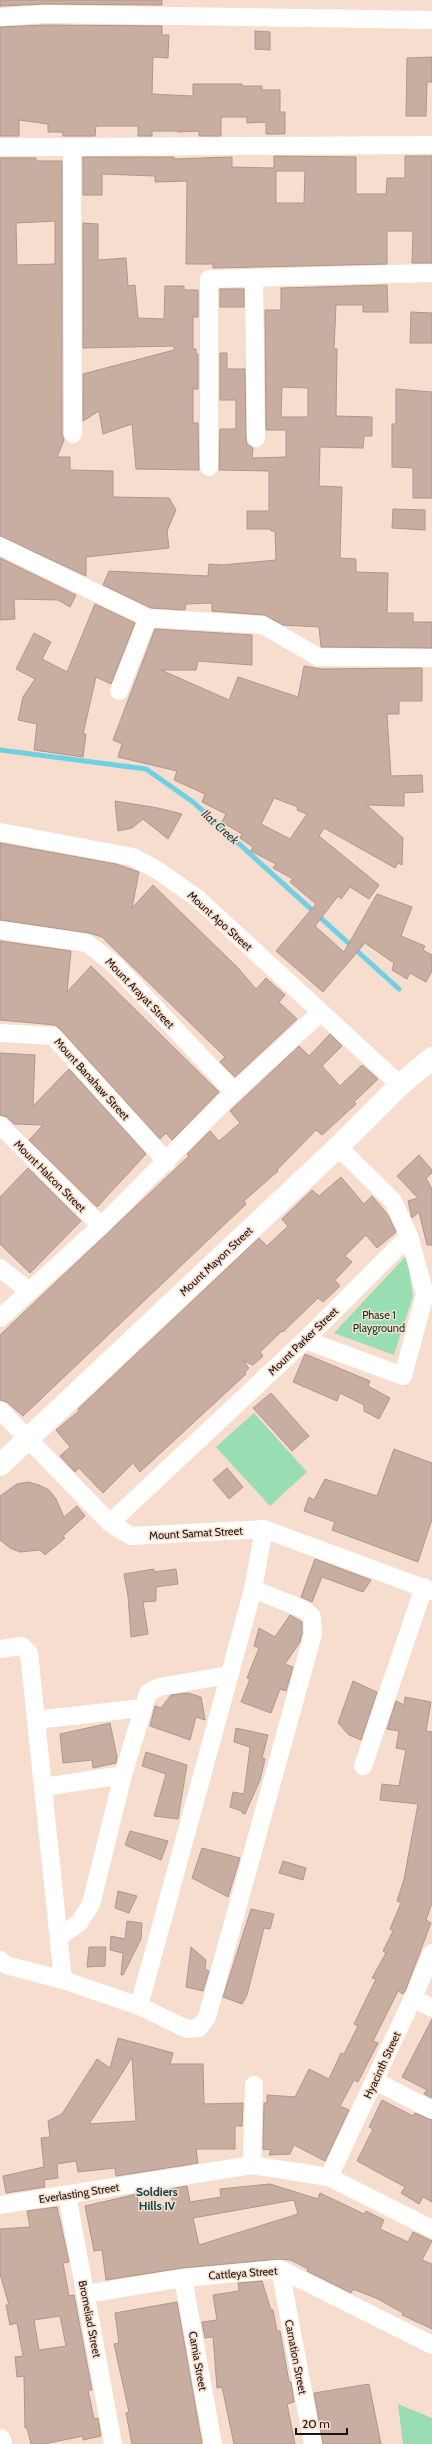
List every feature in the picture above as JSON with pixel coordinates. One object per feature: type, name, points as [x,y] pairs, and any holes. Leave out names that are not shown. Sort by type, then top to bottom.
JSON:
[{"type":"street","points":[[0,17],[45,14],[432,20]]},
{"type":"street","points":[[72,146],[73,434]]},
{"type":"street","points":[[0,147],[432,146]]},
{"type":"street","points":[[209,467],[209,279],[432,273]]},
{"type":"street","points":[[254,278],[256,438]]},
{"type":"street","points":[[0,546],[148,618],[263,625],[318,657],[432,658]]},
{"type":"street","points":[[119,691],[148,618]]},
{"type":"street","name":"Mount Apo Street","points":[[0,832],[133,857],[157,870],[197,898],[320,1013],[400,1085]]},
{"type":"street","name":"Mount Arayat Street","points":[[0,930],[86,943],[115,965],[234,1092]]},
{"type":"street","points":[[0,1318],[101,1226],[167,1162],[234,1092],[320,1013]]},
{"type":"street","name":"Mount Banahaw Street","points":[[0,1033],[53,1036],[167,1162]]},
{"type":"street","name":"Mount Mayon Street","points":[[0,1465],[338,1147],[400,1085],[432,1058]]},
{"type":"street","name":"Mount Halcon Street","points":[[0,1125],[101,1226]]},
{"type":"street","points":[[305,1340],[403,1376],[425,1294],[410,1236],[393,1201],[338,1147]]},
{"type":"street","name":"Mount Parker Street","points":[[110,1523],[305,1340],[410,1236]]},
{"type":"street","points":[[0,1268],[29,1291]]},
{"type":"street","name":"Mount Samat Street","points":[[0,1410],[110,1523],[131,1536],[264,1529],[428,1589]]},
{"type":"street","points":[[139,2006],[228,1675],[253,1589],[264,1529]]},
{"type":"street","points":[[0,1960],[6,1965],[63,1980],[139,2006],[187,2029],[199,2028],[207,2017],[313,1634],[312,1617],[305,1610],[253,1589]]},
{"type":"street","points":[[363,1766],[428,1589]]},
{"type":"street","points":[[0,1650],[22,1646],[29,1653],[63,1980]]},
{"type":"street","points":[[59,1937],[79,1924],[91,1904],[122,1775],[148,1693],[159,1687],[228,1675]]},
{"type":"street","points":[[36,1720],[142,1708]]},
{"type":"street","points":[[44,1787],[122,1775]]},
{"type":"street","name":"Hyacinth Street","points":[[329,2177],[414,1998],[432,1953]]},
{"type":"street","points":[[414,1998],[432,2008]]},
{"type":"street","points":[[375,2081],[432,2110]]},
{"type":"street","points":[[252,2165],[254,2085]]},
{"type":"street","name":"Everlasting Street","points":[[0,2205],[252,2165],[329,2177],[432,2229]]},
{"type":"street","name":"Bromeliad Street","points":[[67,2195],[114,2444]]},
{"type":"street","name":"Cattleya Street","points":[[86,2294],[183,2278],[280,2269],[432,2345]]},
{"type":"street","name":"Carnation Street","points":[[280,2269],[313,2444]]},
{"type":"street","name":"Camia Street","points":[[183,2278],[213,2444]]},
{"type":"street","points":[[0,2440],[1,2444]]},
{"type":"green space","name":"Phase 1 Playground","points":[[407,1255],[413,1296],[394,1355],[334,1333]]},
{"type":"green space","points":[[254,1413],[307,1472],[270,1506],[216,1447]]},
{"type":"green space","points":[[398,2404],[432,2418],[432,2444],[403,2444]]},
{"type":"building","points":[[0,0],[162,0],[162,5],[45,4],[0,6]]},
{"type":"building","points":[[45,25],[162,26],[162,35],[169,35],[168,58],[153,57],[152,94],[193,96],[193,84],[242,84],[242,86],[262,86],[262,90],[280,90],[280,112],[285,112],[285,134],[266,134],[266,122],[247,123],[247,117],[221,117],[221,136],[199,136],[199,131],[152,131],[152,136],[138,136],[138,126],[96,126],[95,136],[63,136],[63,132],[48,132],[48,124],[19,120],[19,136],[0,136],[0,27]]},
{"type":"building","points":[[255,31],[270,32],[270,50],[255,49]]},
{"type":"building","points":[[432,57],[432,82],[427,82],[426,116],[406,116],[407,58]]},
{"type":"building","points":[[274,156],[356,157],[356,194],[386,194],[387,178],[405,178],[405,156],[432,156],[432,263],[412,263],[413,231],[387,231],[387,264],[213,268],[213,264],[186,264],[187,181],[155,182],[155,176],[102,174],[102,195],[83,195],[83,157],[174,157],[174,159],[232,157],[232,167],[274,168]],"holes":[[[276,171],[305,171],[304,203],[276,203]]]},
{"type":"building","points":[[0,158],[36,158],[36,161],[62,161],[62,434],[64,440],[57,457],[70,457],[70,470],[113,471],[113,497],[169,498],[176,510],[167,531],[169,548],[86,557],[86,576],[0,536]],"holes":[[[55,221],[55,264],[17,265],[16,223]]]},
{"type":"building","points":[[83,223],[98,224],[98,260],[126,258],[128,286],[135,285],[138,318],[164,319],[165,286],[184,286],[184,290],[198,290],[198,317],[193,317],[193,349],[196,349],[196,354],[198,354],[198,389],[193,389],[193,423],[198,423],[199,470],[136,469],[132,424],[103,434],[99,411],[83,421],[83,374],[174,350],[174,346],[83,348]]},
{"type":"building","points":[[387,285],[388,312],[363,312],[363,305],[336,305],[334,349],[337,349],[336,416],[372,417],[372,436],[364,436],[363,448],[320,447],[319,486],[342,487],[340,558],[356,559],[356,572],[388,573],[387,613],[413,613],[413,622],[432,622],[432,648],[321,647],[319,627],[283,625],[264,615],[212,611],[212,603],[186,604],[185,610],[151,608],[103,585],[109,571],[208,576],[209,564],[222,565],[276,560],[275,531],[271,531],[271,529],[247,529],[247,511],[269,511],[269,471],[219,470],[220,429],[236,429],[236,400],[220,400],[220,353],[227,353],[227,369],[245,369],[246,438],[247,444],[253,448],[252,458],[286,457],[286,430],[266,430],[265,310],[281,310],[281,288]],"holes":[[[282,387],[308,388],[308,417],[281,417]]]},
{"type":"building","points":[[220,289],[244,289],[244,307],[220,307]]},
{"type":"building","points":[[411,312],[432,313],[432,343],[410,343]]},
{"type":"building","points":[[396,389],[432,392],[432,498],[413,498],[413,468],[392,467],[392,424],[396,424]]},
{"type":"building","points":[[393,509],[425,510],[425,530],[392,528]]},
{"type":"building","points":[[0,558],[76,595],[70,607],[58,600],[14,599],[15,619],[0,620]]},
{"type":"building","points":[[95,604],[135,623],[111,684],[96,677],[83,734],[86,734],[83,757],[34,750],[37,724],[18,720],[23,697],[35,679],[16,669],[34,633],[51,642],[42,659],[67,672]]},
{"type":"building","points":[[155,629],[252,635],[252,665],[198,661],[196,670],[161,670],[229,700],[238,677],[298,697],[304,666],[321,669],[422,668],[422,701],[399,701],[399,714],[387,714],[391,776],[422,775],[423,792],[404,793],[404,806],[367,805],[403,838],[402,865],[398,863],[395,868],[324,828],[319,836],[379,885],[369,899],[350,887],[341,899],[338,896],[315,926],[344,952],[377,894],[412,907],[401,936],[425,946],[423,950],[432,955],[432,971],[426,982],[410,973],[407,979],[392,970],[394,963],[365,943],[323,992],[276,951],[316,904],[290,882],[293,879],[273,868],[276,864],[251,851],[253,847],[240,838],[242,834],[222,822],[226,814],[202,802],[205,794],[174,780],[177,771],[118,757],[122,744],[113,740]],"holes":[[[274,798],[298,807],[297,810],[307,814],[290,839],[261,824]]]},
{"type":"building","points":[[115,801],[158,808],[182,814],[168,839],[143,819],[132,828],[118,831]]},
{"type":"building","points":[[0,843],[116,864],[139,872],[132,908],[153,885],[238,968],[256,989],[266,978],[285,995],[279,1002],[297,1019],[235,1077],[220,1062],[225,1057],[102,937],[89,933],[0,920]]},
{"type":"building","points":[[0,941],[71,951],[67,992],[91,966],[219,1092],[172,1140],[166,1133],[160,1139],[55,1025],[0,1020]]},
{"type":"building","points":[[330,1034],[342,1046],[322,1066],[340,1086],[362,1065],[378,1079],[354,1102],[356,1104],[322,1135],[316,1130],[277,1170],[278,1171],[244,1201],[246,1204],[23,1416],[7,1402],[0,1400],[0,1335],[189,1156],[187,1154],[210,1131],[219,1141],[240,1123],[230,1111],[299,1046],[309,1056]]},
{"type":"building","points":[[0,1053],[35,1055],[33,1106],[69,1069],[146,1154],[97,1207],[29,1140],[43,1125],[14,1124],[7,1117],[0,1115]]},
{"type":"building","points":[[419,1155],[432,1170],[432,1173],[426,1178],[432,1189],[432,1245],[427,1245],[419,1212],[412,1218],[408,1201],[418,1198],[397,1176]]},
{"type":"building","points":[[28,1168],[81,1221],[30,1273],[0,1244],[0,1197]]},
{"type":"building","points":[[341,1177],[364,1204],[372,1196],[388,1215],[396,1232],[377,1248],[366,1235],[345,1256],[352,1262],[335,1280],[340,1286],[323,1302],[318,1298],[260,1352],[263,1356],[253,1365],[243,1361],[249,1368],[245,1372],[246,1374],[140,1472],[133,1463],[103,1493],[79,1468],[75,1472],[60,1456],[70,1447],[56,1430],[79,1411],[78,1409],[259,1238],[267,1246],[288,1226],[282,1219],[312,1190],[319,1196]]},
{"type":"building","points":[[305,1354],[370,1381],[368,1386],[390,1398],[379,1419],[364,1411],[364,1405],[340,1393],[337,1401],[293,1382]]},
{"type":"building","points":[[271,1393],[309,1436],[292,1451],[253,1408]]},
{"type":"building","points":[[394,1449],[432,1463],[432,1519],[418,1562],[332,1530],[335,1522],[304,1511],[309,1497],[314,1500],[325,1479],[377,1496]]},
{"type":"building","points":[[227,1468],[243,1487],[229,1499],[213,1480]]},
{"type":"building","points":[[28,1482],[49,1490],[56,1499],[64,1517],[77,1506],[85,1516],[63,1536],[65,1538],[45,1555],[40,1550],[20,1552],[10,1548],[0,1540],[0,1496],[17,1484]]},
{"type":"building","points":[[315,1559],[371,1580],[363,1592],[322,1577],[312,1602],[301,1597]]},
{"type":"building","points":[[154,1569],[154,1572],[176,1569],[178,1584],[156,1587],[156,1601],[143,1602],[148,1634],[131,1637],[128,1596],[124,1574]]},
{"type":"building","points":[[290,1615],[302,1622],[302,1633],[300,1642],[285,1664],[293,1667],[286,1691],[280,1689],[271,1713],[241,1702],[250,1679],[247,1678],[259,1648],[254,1646],[259,1628],[275,1637]]},
{"type":"building","points":[[353,1681],[377,1692],[361,1740],[349,1735],[338,1723]]},
{"type":"building","points":[[188,1693],[201,1697],[205,1720],[196,1717],[190,1740],[150,1726],[155,1706],[161,1708],[171,1695]]},
{"type":"building","points":[[405,1697],[431,1702],[426,1731],[432,1732],[432,1903],[426,1920],[431,1923],[406,1989],[403,1994],[398,1991],[373,2041],[378,2043],[358,2082],[354,2080],[340,2106],[349,2110],[325,2161],[294,2145],[290,2154],[269,2155],[271,2150],[263,2149],[264,2103],[267,2103],[267,2095],[295,2097],[309,2069],[329,2079],[341,2053],[344,2054],[358,2026],[354,2024],[376,1979],[372,1978],[386,1953],[383,1951],[393,1931],[390,1929],[401,1903],[397,1901],[404,1879],[418,1804],[380,1800],[382,1784],[399,1786],[406,1750],[396,1748],[399,1731],[387,1729],[396,1701],[404,1705]]},
{"type":"building","points":[[110,1723],[117,1757],[116,1763],[93,1768],[92,1760],[63,1763],[60,1734]]},
{"type":"building","points":[[236,1728],[268,1735],[262,1758],[265,1759],[260,1780],[245,1814],[242,1813],[242,1811],[230,1807],[233,1792],[244,1794],[250,1747],[234,1742]]},
{"type":"building","points":[[146,1752],[187,1765],[178,1819],[154,1816],[166,1774],[142,1766]]},
{"type":"building","points":[[130,1831],[168,1841],[161,1860],[125,1845]]},
{"type":"building","points":[[202,1848],[240,1858],[228,1897],[192,1878]]},
{"type":"building","points":[[283,1861],[306,1868],[303,1880],[279,1873]]},
{"type":"building","points":[[118,1891],[137,1896],[129,1913],[115,1908]]},
{"type":"building","points":[[251,1909],[274,1914],[270,1929],[264,1928],[247,1995],[242,2004],[223,1997]]},
{"type":"building","points":[[127,1921],[142,1923],[141,1939],[123,1975],[121,1975],[123,1953],[110,1950],[111,1936],[125,1939]]},
{"type":"building","points":[[89,1947],[106,1947],[105,1966],[87,1967]]},
{"type":"building","points":[[191,1947],[206,1960],[205,1969],[209,1971],[203,1991],[186,1987]]},
{"type":"building","points":[[432,2019],[432,2098],[424,2094],[427,2090],[402,2077]]},
{"type":"building","points":[[118,2038],[173,2053],[170,2064],[203,2064],[204,2104],[243,2103],[242,2126],[235,2126],[235,2149],[196,2149],[198,2163],[116,2176],[115,2168],[78,2172],[76,2161],[57,2164],[58,2178],[44,2180],[45,2187],[6,2193],[3,2176],[44,2167],[41,2138],[50,2137],[48,2121],[62,2114],[97,2059],[110,2068]],"holes":[[[132,2057],[136,2121],[89,2124]]]},
{"type":"building","points":[[382,2100],[413,2116],[415,2113],[432,2120],[432,2202],[423,2197],[419,2204],[401,2193],[405,2187],[357,2161],[373,2129],[369,2127]]},
{"type":"building","points":[[270,2184],[318,2199],[320,2193],[364,2214],[366,2211],[384,2220],[380,2229],[408,2242],[413,2232],[432,2241],[422,2260],[432,2264],[432,2329],[402,2315],[403,2313],[378,2299],[353,2289],[351,2293],[307,2271],[308,2269],[291,2260],[279,2259],[182,2268],[106,2280],[102,2250],[94,2251],[85,2206],[137,2194],[139,2210],[173,2205],[170,2189],[187,2186],[190,2202],[221,2197],[220,2189]],"holes":[[[294,2200],[298,2214],[199,2245],[193,2218]]]},
{"type":"building","points":[[57,2207],[69,2262],[63,2263],[69,2296],[74,2295],[92,2390],[88,2390],[94,2419],[98,2418],[101,2436],[83,2440],[83,2436],[44,2444],[31,2444],[27,2428],[25,2428],[24,2376],[17,2377],[15,2357],[23,2356],[17,2323],[10,2325],[6,2305],[9,2305],[0,2274],[0,2229],[30,2227],[27,2211]],"holes":[[[60,2316],[66,2346],[39,2350],[34,2320]]]},
{"type":"building","points":[[262,2281],[271,2310],[273,2310],[277,2331],[280,2331],[289,2382],[291,2382],[294,2402],[287,2404],[295,2444],[234,2444],[222,2387],[217,2388],[213,2337],[205,2338],[202,2322],[217,2320],[213,2295],[239,2291],[238,2283]]},
{"type":"building","points":[[177,2302],[202,2444],[132,2444],[126,2413],[129,2412],[114,2344],[119,2343],[115,2313]]},
{"type":"building","points":[[369,2384],[381,2444],[323,2444],[314,2393]]},
{"type":"waterway","name":"Ilat Creek","points":[[0,750],[146,769],[193,802],[399,989]]},
{"type":"district","name":"Soldiers Hills IV","points":[[157,2199]]}]
